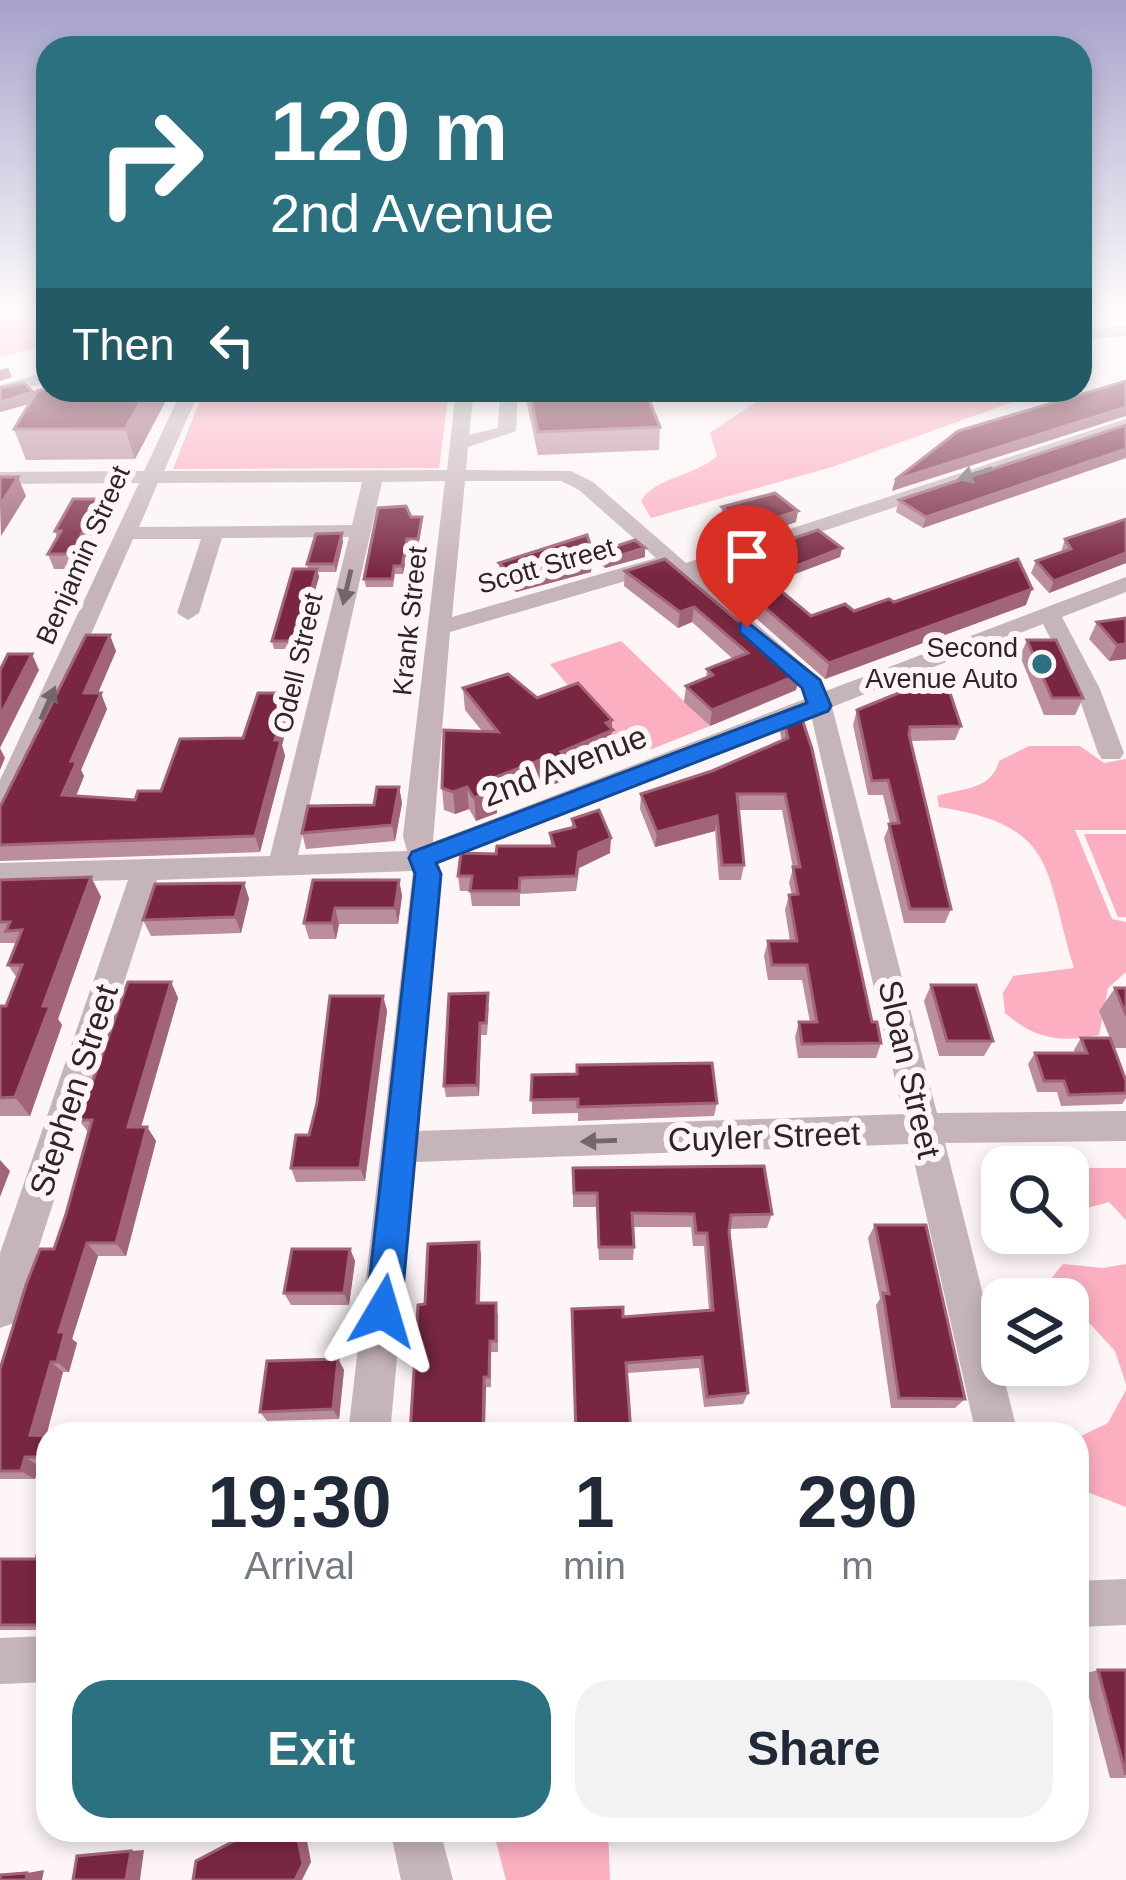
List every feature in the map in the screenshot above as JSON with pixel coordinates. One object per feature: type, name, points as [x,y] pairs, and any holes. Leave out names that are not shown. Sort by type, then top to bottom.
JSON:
[{"type":"street","name":"Benjamin Street","points":[[0,809],[186,402]]},
{"type":"street","name":"Krank Street","points":[[370,1422],[428,874],[417,836],[464,402]]},
{"type":"street","points":[[460,443],[507,431],[508,402]]},
{"type":"street","name":"Scott Street","points":[[438,628],[676,566],[1126,424]]},
{"type":"street","points":[[0,478],[457,473],[571,477],[812,685],[820,706]]},
{"type":"street","name":"Odell Street","points":[[281,866],[374,474]]},
{"type":"street","points":[[126,533],[361,531]]},
{"type":"street","points":[[188,613],[214,532]]},
{"type":"street","name":"2nd Avenue","points":[[0,873],[406,863],[1126,584]]},
{"type":"street","points":[[1050,615],[1088,689],[1111,753]]},
{"type":"street","name":"Sloan Street","points":[[820,706],[994,1422]]},
{"type":"street","name":"Stephen Street","points":[[0,1310],[146,870]]},
{"type":"street","name":"Cuyler Street","points":[[402,1147],[1126,1126]]},
{"type":"street","points":[[1089,1604],[1126,1602]]},
{"type":"street","points":[[0,1661],[36,1660]]},
{"type":"street","points":[[418,1842],[427,1880]]},
{"type":"shaded area","points":[[199,402],[447,402],[439,468],[173,469]]},
{"type":"shaded area","points":[[755,402],[1013,402],[832,467],[651,518],[641,501],[647,493],[717,456],[710,433]]},
{"type":"shaded area","points":[[621,641],[710,726],[629,758],[550,664]]},
{"type":"shaded area","points":[[1029,746],[1080,746],[1104,763],[1126,759],[1126,830],[1075,830],[1112,919],[1126,922],[1126,972],[1108,988],[1099,1035],[1049,1037],[1005,1013],[1003,993],[1013,976],[1074,968],[1049,878],[1026,840],[1006,826],[939,807],[937,796],[983,783],[999,761]]},
{"type":"shaded area","points":[[1084,834],[1126,834],[1126,917],[1118,917]]},
{"type":"shaded area","points":[[1089,1168],[1126,1168],[1126,1220],[1109,1202],[1089,1208]]},
{"type":"shaded area","points":[[1063,1264],[1103,1268],[1126,1264],[1126,1384],[1115,1351],[1089,1323],[1089,1278],[1052,1278]]},
{"type":"shaded area","points":[[1126,1390],[1126,1507],[1089,1493],[1089,1432],[1108,1423]]},
{"type":"shaded area","points":[[496,1842],[608,1842],[610,1880],[506,1880]]},
{"type":"building","points":[[32,400],[140,402],[125,429],[14,429]]},
{"type":"building","points":[[1126,400],[1126,407],[895,480],[958,431],[1055,402]]},
{"type":"building","points":[[532,402],[650,402],[660,427],[538,432]]},
{"type":"building","points":[[1126,425],[1126,449],[926,517],[899,500]]},
{"type":"building","points":[[0,477],[18,477],[0,505]]},
{"type":"building","points":[[775,493],[798,511],[747,527],[722,507]]},
{"type":"building","points":[[73,499],[99,499],[72,554],[48,554],[61,531],[55,531]]},
{"type":"building","points":[[406,506],[411,517],[422,517],[418,539],[407,539],[402,566],[394,566],[392,579],[364,579],[378,508]]},
{"type":"building","points":[[1126,519],[1126,553],[1054,581],[1036,561],[1071,549],[1065,539]]},
{"type":"building","points":[[818,530],[842,548],[794,567],[767,547]]},
{"type":"building","points":[[342,533],[334,564],[307,564],[316,534]]},
{"type":"building","points":[[587,535],[593,553],[586,556],[591,560],[516,579],[499,563]]},
{"type":"building","points":[[635,540],[645,548],[605,560],[598,552]]},
{"type":"building","points":[[665,559],[800,674],[712,710],[686,686],[713,675],[707,669],[748,653],[694,607],[680,612],[625,571]]},
{"type":"building","points":[[1018,559],[1032,589],[829,663],[725,573],[750,565],[811,616],[845,604],[854,611],[889,599],[894,602]]},
{"type":"building","points":[[293,569],[317,569],[297,641],[272,641]]},
{"type":"building","points":[[1126,618],[1126,644],[1117,645],[1097,622]]},
{"type":"building","points":[[86,635],[110,635],[84,693],[101,693],[71,761],[77,761],[62,795],[135,800],[138,791],[161,791],[180,739],[243,738],[258,693],[288,693],[275,740],[281,740],[255,836],[0,845],[0,807]]},
{"type":"building","points":[[1027,640],[1056,640],[1083,698],[1052,698]]},
{"type":"building","points":[[8,654],[32,654],[0,716],[0,670]]},
{"type":"building","points":[[508,674],[537,698],[578,683],[612,720],[606,723],[613,730],[561,752],[565,758],[545,766],[540,760],[488,780],[495,790],[474,798],[467,787],[453,792],[442,788],[444,730],[498,732],[463,688]]},
{"type":"building","points":[[928,681],[946,681],[961,726],[910,727],[909,735],[951,909],[910,909],[889,824],[899,823],[888,780],[872,781],[857,710]]},
{"type":"building","points":[[799,710],[812,749],[872,1022],[877,1022],[881,1043],[802,1044],[799,1022],[817,1022],[807,965],[772,965],[768,941],[797,941],[789,895],[798,894],[793,867],[800,867],[785,794],[737,794],[744,865],[722,865],[717,816],[657,832],[641,794],[712,771],[788,738],[783,716]]},
{"type":"building","points":[[377,787],[399,787],[392,825],[302,833],[308,806],[374,805]]},
{"type":"building","points":[[599,810],[611,838],[579,852],[576,876],[520,878],[519,891],[470,891],[472,876],[458,876],[461,853],[496,854],[497,846],[554,846],[550,833],[575,827],[572,819]]},
{"type":"building","points":[[91,877],[15,1097],[0,1098],[0,1006],[6,1006],[22,965],[8,965],[22,930],[6,931],[10,922],[0,922],[0,880]]},
{"type":"building","points":[[313,880],[399,880],[395,908],[335,908],[332,923],[304,923]]},
{"type":"building","points":[[244,883],[235,917],[143,920],[155,884]]},
{"type":"building","points":[[128,982],[171,982],[128,1127],[147,1127],[116,1243],[87,1243],[59,1332],[65,1332],[57,1362],[51,1362],[30,1435],[36,1435],[36,1457],[25,1457],[21,1471],[0,1471],[0,1369],[40,1249],[54,1249],[66,1214],[92,1120],[79,1120]]},
{"type":"building","points":[[931,985],[976,985],[993,1041],[947,1041]]},
{"type":"building","points":[[1115,988],[1126,988],[1126,1015]]},
{"type":"building","points":[[488,993],[486,1023],[480,1023],[477,1085],[444,1086],[449,994]]},
{"type":"building","points":[[330,996],[383,996],[360,1168],[291,1168],[296,1135],[309,1135],[317,1103]]},
{"type":"building","points":[[1081,1038],[1110,1038],[1126,1093],[1069,1095],[1064,1081],[1044,1081],[1035,1053],[1087,1053]]},
{"type":"building","points":[[712,1063],[717,1103],[578,1107],[578,1099],[531,1100],[532,1075],[577,1074],[577,1065]]},
{"type":"building","points":[[764,1166],[772,1214],[731,1215],[729,1232],[748,1393],[707,1397],[702,1357],[626,1363],[630,1422],[576,1422],[572,1309],[623,1307],[623,1317],[713,1310],[707,1233],[696,1233],[694,1214],[632,1213],[634,1247],[599,1247],[597,1193],[574,1193],[573,1168]]},
{"type":"building","points":[[875,1225],[926,1225],[965,1399],[899,1398],[883,1293],[889,1294]]},
{"type":"building","points":[[479,1242],[477,1303],[496,1303],[496,1341],[490,1341],[489,1377],[484,1377],[483,1422],[411,1422],[418,1305],[425,1304],[428,1244]]},
{"type":"building","points":[[292,1249],[350,1249],[344,1293],[284,1293]]},
{"type":"building","points":[[338,1359],[333,1409],[260,1412],[267,1361]]},
{"type":"building","points":[[0,1559],[36,1559],[36,1625],[0,1625]]},
{"type":"building","points":[[1098,1670],[1126,1670],[1126,1775]]},
{"type":"building","points":[[232,1842],[298,1842],[303,1864],[295,1880],[193,1880],[196,1861]]},
{"type":"building","points":[[131,1851],[126,1880],[73,1880],[77,1856]]},
{"type":"building","points":[[27,1873],[26,1880],[0,1880],[0,1875]]},
{"type":"place","name":"Second Avenue Auto","points":[[1042,664]]},
{"type":"route","points":[[383,1311],[428,874],[422,858],[820,706],[812,685],[747,628]]}]
